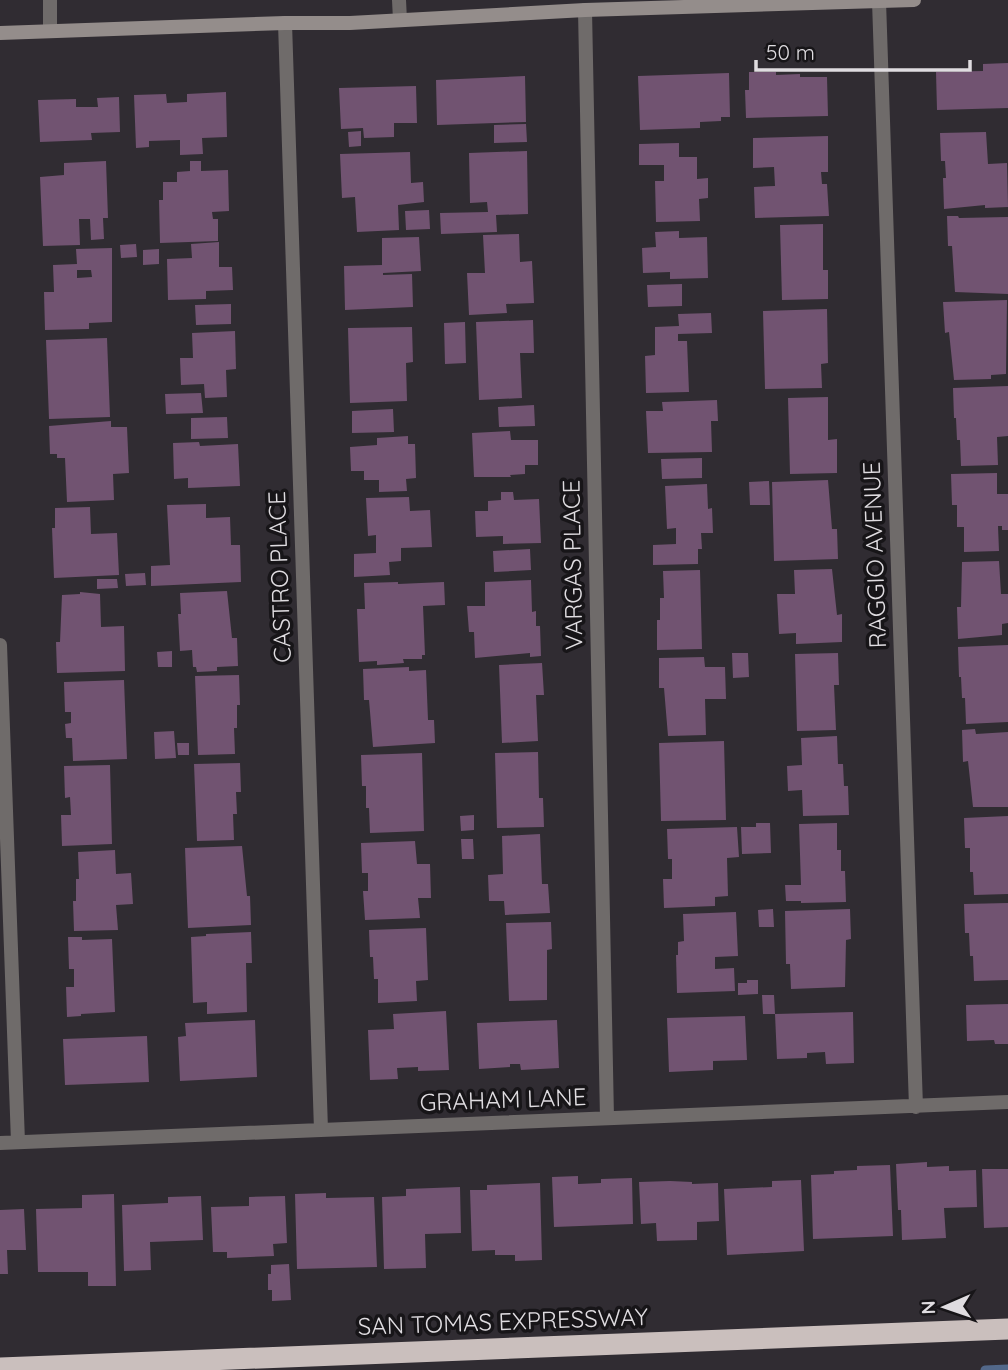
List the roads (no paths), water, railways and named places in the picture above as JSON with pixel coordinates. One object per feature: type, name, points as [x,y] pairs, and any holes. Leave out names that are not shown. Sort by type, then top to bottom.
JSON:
[{"type":"highway","name":"SAN TOMAS EXPRESSWAY","points":[[0,1368],[1008,1329]]},
{"type":"street","points":[[50,0],[50,31]]},
{"type":"street","points":[[399,0],[400,20]]},
{"type":"street","points":[[0,33],[914,0]]},
{"type":"street","name":"RAGGIO AVENUE","points":[[879,1],[916,1107]]},
{"type":"street","name":"VARGAS PLACE","points":[[585,10],[607,1118]]},
{"type":"street","name":"CASTRO PLACE","points":[[285,23],[321,1130]]},
{"type":"street","points":[[0,645],[18,1142]]},
{"type":"street","name":"GRAHAM LANE","points":[[0,1143],[1008,1102]]},
{"type":"waterway","points":[[985,1370],[1008,1369]]}]
